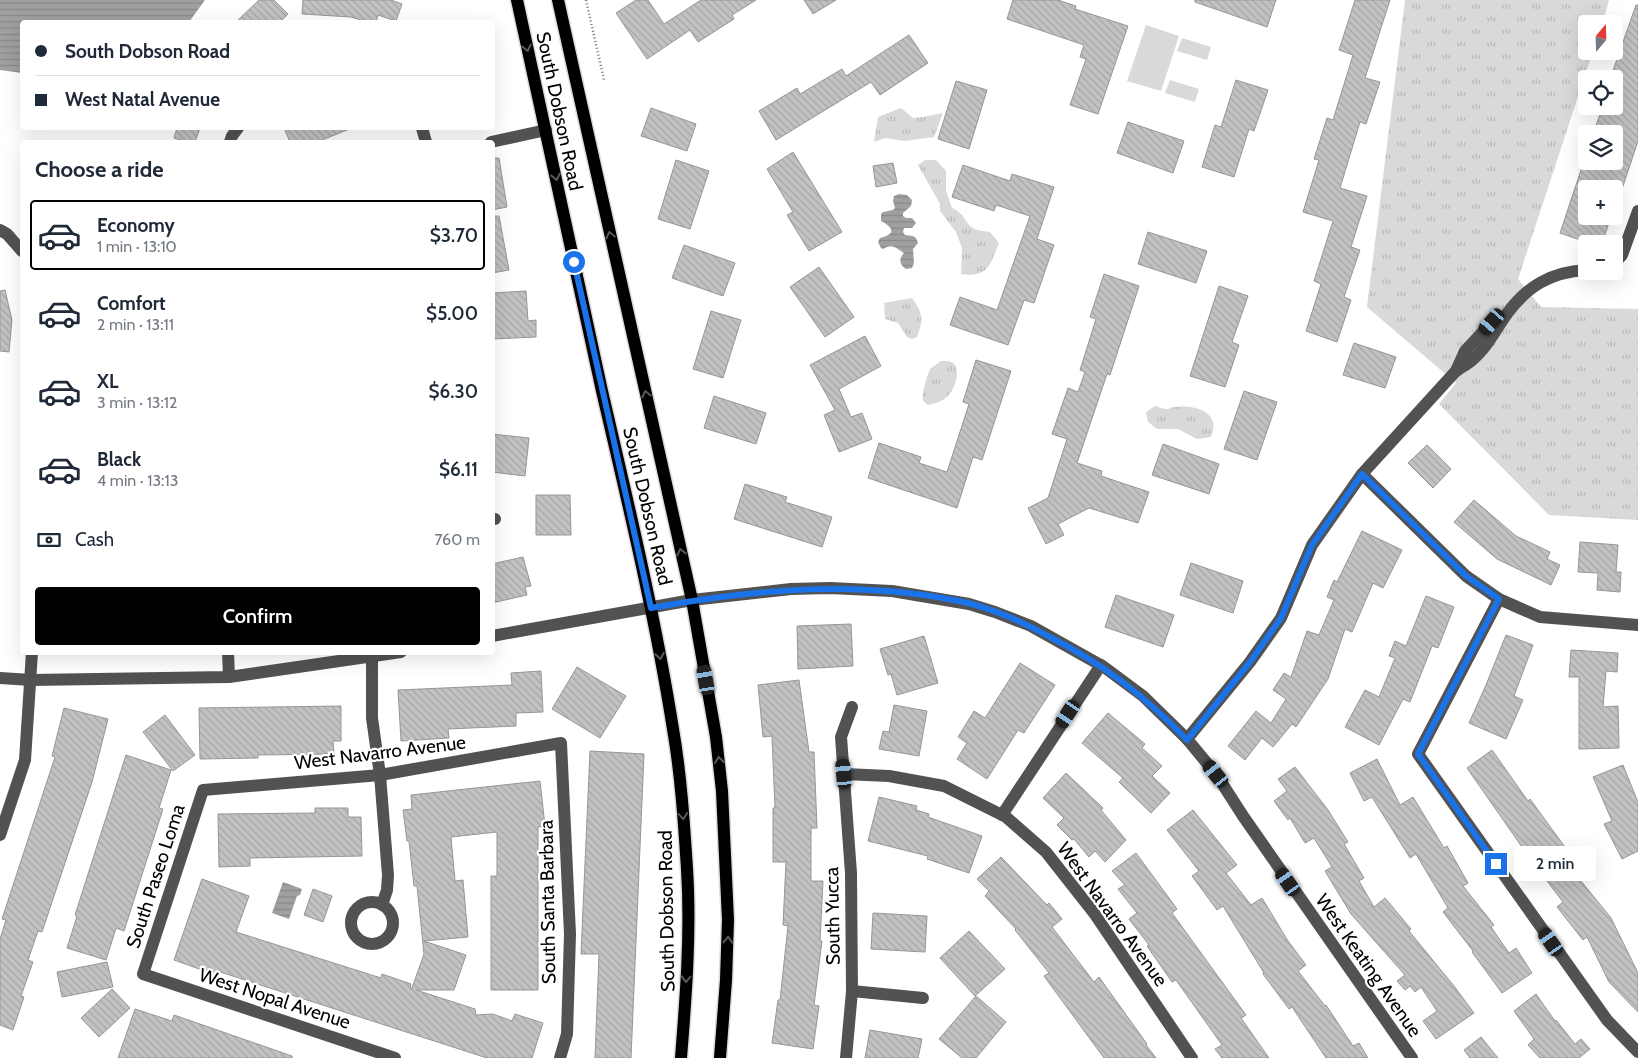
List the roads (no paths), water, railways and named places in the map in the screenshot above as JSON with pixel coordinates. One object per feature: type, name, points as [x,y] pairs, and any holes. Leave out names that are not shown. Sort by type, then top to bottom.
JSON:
[{"type":"main road","name":"South Dobson Road","points":[[516,0],[651,608],[674,730],[687,872],[686,990],[681,1058]]},
{"type":"main road","name":"South Dobson Road","points":[[558,0],[692,600],[716,737],[722,791],[728,920],[720,1058]]},
{"type":"street","points":[[495,141],[546,130]]},
{"type":"street","points":[[1623,252],[1638,211]]},
{"type":"street","points":[[3,232],[20,249]]},
{"type":"street","points":[[1187,740],[1250,662],[1281,618],[1312,545],[1362,474],[1455,372],[1464,351],[1492,322],[1506,315],[1537,284],[1554,275],[1578,271]]},
{"type":"street","points":[[1362,474],[1466,576],[1499,599],[1540,617],[1638,625]]},
{"type":"street","name":"West Keating Avenue","points":[[495,635],[692,600],[782,590],[830,588],[892,591],[930,596],[969,604],[1030,626],[1101,665],[1143,696],[1187,740],[1216,774],[1243,816],[1412,1058]]},
{"type":"street","points":[[1499,599],[1418,754],[1606,1020],[1638,1052]]},
{"type":"street","points":[[0,835],[25,760],[32,655]]},
{"type":"street","points":[[228,655],[229,677]]},
{"type":"street","points":[[0,678],[31,680],[229,677],[386,655]]},
{"type":"street","points":[[372,658],[372,718],[380,775],[388,875],[387,890],[382,905]]},
{"type":"street","points":[[1002,815],[1101,665]]},
{"type":"street","name":"South Yucca","points":[[846,1058],[852,991],[851,873],[842,737],[852,707]]},
{"type":"street","name":"West Navarro Avenue","points":[[203,790],[380,775],[561,744]]},
{"type":"street","name":"South Santa Barbara","points":[[560,1058],[566,1034],[570,934],[561,744]]},
{"type":"street","name":"West Navarro Avenue","points":[[844,774],[889,776],[944,786],[1002,815],[1046,852],[1094,913],[1192,1058]]},
{"type":"street","name":"South Paseo Loma","points":[[143,974],[203,790]]},
{"type":"street","name":"West Nopal Avenue","points":[[143,974],[396,1058]]},
{"type":"street","points":[[852,991],[923,998]]}]
